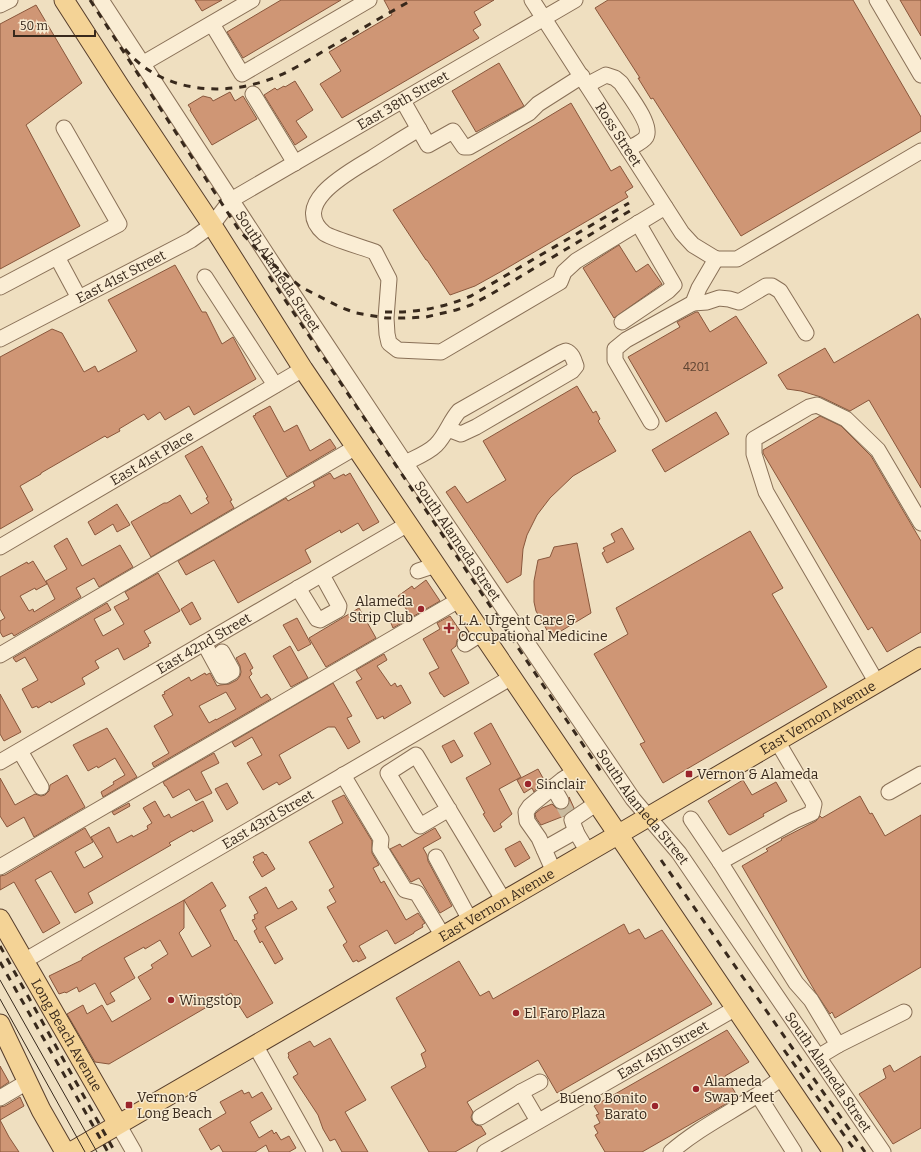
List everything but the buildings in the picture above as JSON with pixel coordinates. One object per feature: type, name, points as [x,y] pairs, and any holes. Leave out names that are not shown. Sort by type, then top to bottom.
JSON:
[{"type":"main road","points":[[64,0],[212,225],[303,369],[833,1152]]},
{"type":"main road","name":"East Vernon Avenue","points":[[71,1152],[921,657]]},
{"type":"main road","name":"Long Beach Avenue","points":[[0,919],[118,1124]]},
{"type":"main road","points":[[0,1024],[41,1110],[66,1152]]},
{"type":"street","points":[[0,5],[10,0]]},
{"type":"street","name":"South Alameda Street","points":[[101,0],[405,464],[633,799],[679,854],[883,1152]]},
{"type":"street","points":[[142,64],[252,0]]},
{"type":"street","points":[[212,24],[242,74],[369,0]]},
{"type":"street","name":"Ross Street","points":[[532,0],[685,237],[697,248],[716,259]]},
{"type":"street","name":"East 38th Street","points":[[231,200],[575,0]]},
{"type":"street","points":[[877,0],[921,75]]},
{"type":"street","points":[[403,101],[428,145],[453,131],[464,147],[469,148],[529,113],[538,104],[584,80],[606,75],[615,78],[621,83],[647,123],[648,131],[646,138],[628,149]]},
{"type":"street","points":[[253,94],[295,163]]},
{"type":"street","points":[[0,287],[119,224],[64,128]]},
{"type":"street","points":[[419,129],[338,179],[320,197],[314,208],[316,225],[325,234],[375,252],[389,279],[386,318],[387,334],[389,343],[398,350],[441,352],[560,282],[564,272],[576,261],[665,207]]},
{"type":"street","points":[[693,303],[699,288],[716,259],[737,259],[921,151]]},
{"type":"street","name":"East 41st Street","points":[[0,339],[191,240],[212,225],[231,200]]},
{"type":"street","points":[[622,322],[668,291],[674,285],[638,223]]},
{"type":"street","points":[[57,257],[79,298]]},
{"type":"street","points":[[205,277],[276,385]]},
{"type":"street","points":[[651,422],[615,360],[615,349],[626,340],[693,303],[707,302],[719,298],[739,302],[766,286],[772,286],[780,291],[806,334]]},
{"type":"street","points":[[405,464],[435,446],[448,429],[452,418],[459,411],[566,350],[574,359],[576,366],[572,372],[476,427],[461,434],[448,429]]},
{"type":"street","name":"East 41st Place","points":[[0,547],[303,369]]},
{"type":"street","points":[[877,683],[766,492],[754,454],[754,439],[810,406],[817,405],[846,419],[878,450],[921,523]]},
{"type":"street","points":[[0,655],[356,447]]},
{"type":"street","name":"East 42nd Street","points":[[0,762],[298,588],[322,575],[349,566],[387,545],[408,524]]},
{"type":"street","points":[[418,571],[436,564]]},
{"type":"street","points":[[298,588],[317,619],[320,620],[338,610],[339,606],[322,575]]},
{"type":"street","points":[[0,867],[459,600]]},
{"type":"street","points":[[465,644],[482,633]]},
{"type":"street","points":[[204,643],[222,676],[225,676],[232,672],[232,670],[222,652]]},
{"type":"street","name":"East 43rd Street","points":[[24,961],[512,677]]},
{"type":"street","points":[[720,862],[812,812],[814,804],[777,741]]},
{"type":"street","points":[[20,751],[41,787]]},
{"type":"street","points":[[377,755],[420,826],[448,809]]},
{"type":"street","points":[[388,772],[416,755],[504,901]]},
{"type":"street","points":[[554,872],[544,849],[527,821],[526,812],[530,806],[553,787],[576,771]]},
{"type":"street","points":[[889,792],[921,774]]},
{"type":"street","points":[[343,775],[381,839],[380,849],[405,890],[417,893],[443,936]]},
{"type":"street","points":[[553,787],[560,800]]},
{"type":"street","points":[[544,849],[572,822],[597,803]]},
{"type":"street","points":[[691,819],[796,982],[811,1000],[838,1045]]},
{"type":"street","points":[[572,822],[588,852]]},
{"type":"street","points":[[436,857],[470,920]]},
{"type":"street","name":"East 45th Street","points":[[485,1152],[736,1008]]},
{"type":"street","points":[[818,1057],[838,1045],[904,1012]]},
{"type":"street","points":[[255,1045],[315,1152]]},
{"type":"street","points":[[670,1152],[683,1141],[758,1095],[782,1078]]},
{"type":"street","points":[[0,1098],[27,1082]]},
{"type":"street","points":[[480,1117],[540,1082]]},
{"type":"street","points":[[522,1092],[538,1121]]},
{"type":"street","points":[[758,1095],[794,1152]]},
{"type":"street","name":"Long Beach Avenue","points":[[118,1124],[134,1152]]},
{"type":"tunnel","points":[[561,801],[568,814]]},
{"type":"tram line","points":[[0,980],[97,1152]]},
{"type":"tram line","points":[[0,999],[85,1152]]},
{"type":"railway","points":[[90,0],[239,230],[264,257],[301,287],[340,307],[356,313],[386,318],[405,318],[426,317],[471,305],[633,209]]},
{"type":"railway","points":[[125,49],[139,63],[154,74],[171,81],[208,89],[227,89],[246,86],[265,81],[289,71],[412,0]]},
{"type":"railway","points":[[385,312],[407,312],[429,309],[450,304],[471,296],[629,203]]},
{"type":"railway","points":[[269,276],[604,776]]},
{"type":"railway","points":[[661,860],[865,1152]]},
{"type":"railway","points":[[0,946],[115,1152]]},
{"type":"railway","points":[[0,962],[108,1152]]},
{"type":"railway","points":[[784,1050],[856,1152]]},
{"type":"place","name":"Alameda Strip Club","points":[[421,609]]},
{"type":"place","name":"L.A. Urgent Care & Occupational Medicine","points":[[449,628]]},
{"type":"place","name":"Vernon & Alameda","points":[[689,774]]},
{"type":"place","name":"Sinclair","points":[[528,784]]},
{"type":"place","name":"Wingstop","points":[[171,1000]]},
{"type":"place","name":"El Faro Plaza","points":[[516,1013]]},
{"type":"place","name":"Alameda Swap Meet","points":[[696,1089]]},
{"type":"place","name":"Vernon & Long Beach","points":[[129,1105]]},
{"type":"place","name":"Bueno Bonito Barato","points":[[655,1106]]}]
